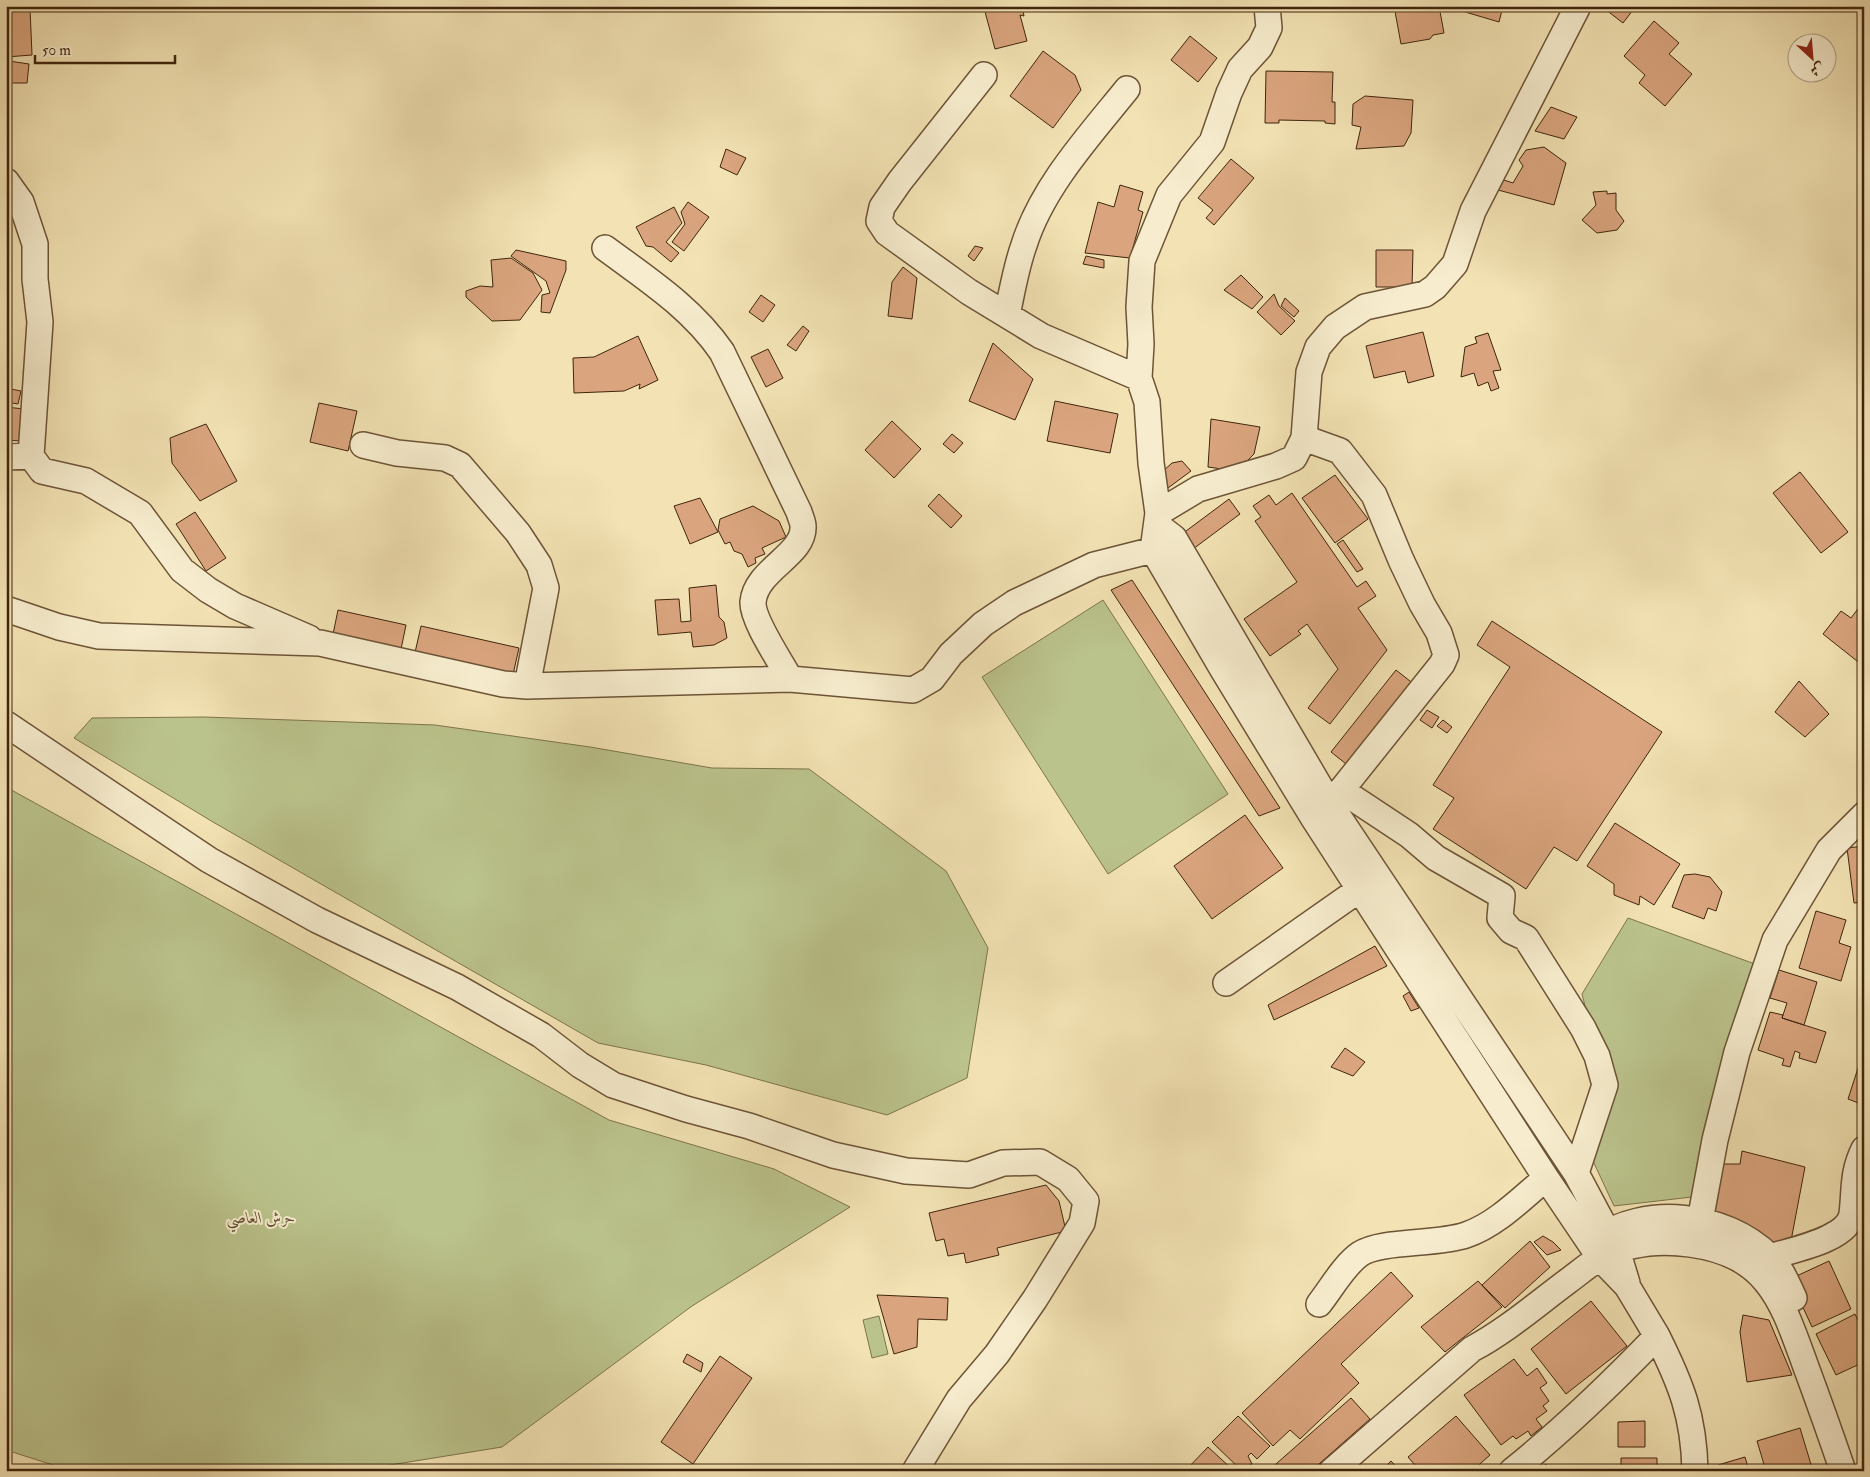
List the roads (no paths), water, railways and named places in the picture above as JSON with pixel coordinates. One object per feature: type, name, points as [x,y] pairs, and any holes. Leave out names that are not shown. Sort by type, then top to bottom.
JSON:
[{"type":"street","points":[[1267,6],[1270,28],[1260,47],[1240,69],[1228,93],[1212,142],[1169,195],[1142,261],[1139,308],[1141,344],[1139,378],[1147,402],[1151,463],[1161,532],[1233,663],[1576,1173],[1604,1245],[1657,1336],[1676,1373],[1689,1409],[1695,1471]]},
{"type":"street","points":[[6,609],[59,627],[99,636],[320,643],[503,684],[527,686],[790,679],[913,690],[932,679],[951,654],[983,624],[1014,603],[1161,532],[1198,489],[1276,466],[1294,458],[1304,438],[1309,372],[1318,347],[1335,327],[1365,307],[1425,294],[1435,287],[1455,264],[1474,211],[1578,6]]},
{"type":"street","points":[[984,75],[900,181],[882,207],[879,221],[887,233],[915,254],[1041,336],[1139,378]]},
{"type":"street","points":[[1007,315],[1024,244],[1041,207],[1075,153],[1127,89]]},
{"type":"street","points":[[6,181],[21,202],[36,244],[36,279],[40,322],[31,456],[42,471],[86,481],[140,513],[182,570],[208,590],[236,606],[320,643]]},
{"type":"street","points":[[605,248],[683,307],[708,330],[722,352],[798,512],[803,527],[799,543],[760,582],[753,603],[760,627],[790,679]]},
{"type":"street","points":[[1304,438],[1340,451],[1374,494],[1401,560],[1439,634],[1446,655],[1442,664],[1398,722],[1328,804]]},
{"type":"street","points":[[363,445],[397,453],[445,458],[460,465],[518,533],[539,565],[546,588],[527,686]]},
{"type":"street","points":[[6,456],[31,456]]},
{"type":"street","points":[[6,724],[209,860],[317,920],[457,986],[540,1035],[580,1065],[613,1085],[833,1154],[906,1171],[969,1175],[1003,1163],[1040,1162],[1068,1179],[1086,1200],[1082,1222],[1035,1299],[997,1354],[959,1400],[915,1471]]},
{"type":"street","points":[[1328,804],[1360,889],[1546,1178],[1604,1245]]},
{"type":"street","points":[[1328,804],[1409,835],[1436,858],[1502,896],[1500,918],[1511,930],[1526,938],[1559,990],[1597,1056],[1605,1085],[1576,1173]]},
{"type":"street","points":[[1700,1221],[1715,1140],[1737,1052],[1775,940],[1829,850],[1864,815]]},
{"type":"street","points":[[1226,983],[1360,889]]},
{"type":"street","points":[[1770,1257],[1829,1238],[1844,1228],[1852,1216],[1852,1193],[1858,1161],[1864,1149]]},
{"type":"street","points":[[1319,1304],[1360,1254],[1380,1247],[1448,1241],[1467,1235],[1486,1226],[1546,1178]]},
{"type":"street","points":[[1332,1471],[1472,1349],[1493,1336],[1604,1245],[1638,1221],[1669,1217],[1700,1221],[1738,1235],[1770,1257],[1786,1278],[1801,1312],[1843,1471]]},
{"type":"street","points":[[1604,1245],[1681,1243],[1702,1246],[1742,1260],[1771,1286],[1781,1302],[1858,1471]]},
{"type":"street","points":[[1512,1471],[1557,1435],[1657,1336]]},
{"type":"park label","name":"حرش العاصي","points":[[261,1217]]}]
